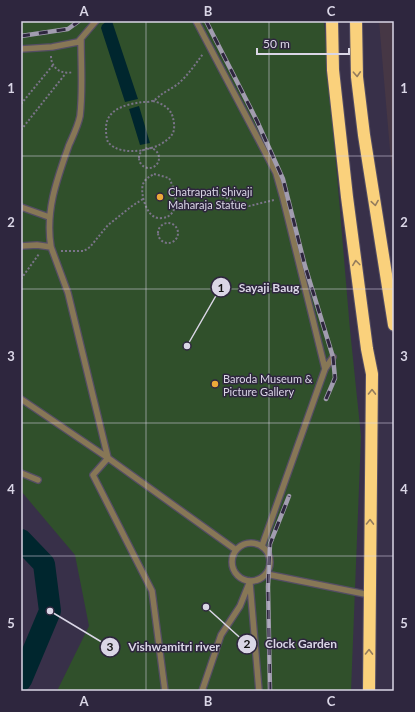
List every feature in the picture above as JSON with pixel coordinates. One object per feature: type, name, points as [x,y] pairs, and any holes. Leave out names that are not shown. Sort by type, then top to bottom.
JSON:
[{"type":"highway","points":[[332,21],[333,70],[346,189],[367,349],[372,374],[369,548],[369,691]]},
{"type":"highway","points":[[356,21],[357,77],[394,325]]},
{"type":"lane","points":[[21,50],[52,47],[78,42],[96,21]]},
{"type":"lane","points":[[196,21],[276,173],[325,369]]},
{"type":"lane","points":[[81,40],[82,70],[80,117],[55,184],[48,232],[50,248],[68,292],[108,458]]},
{"type":"lane","points":[[21,207],[49,217]]},
{"type":"lane","points":[[21,246],[50,248]]},
{"type":"lane","points":[[262,546],[325,369],[333,357]]},
{"type":"lane","points":[[21,399],[108,458],[236,550]]},
{"type":"lane","points":[[108,458],[93,476],[152,591],[165,691]]},
{"type":"lane","points":[[21,473],[38,480]]},
{"type":"lane","points":[[252,542],[262,546],[268,552],[270,558],[270,565],[266,574],[259,580],[250,581],[241,578],[233,568],[233,556],[236,550],[246,543],[252,542]]},
{"type":"lane","points":[[266,574],[370,595]]},
{"type":"lane","points":[[202,691],[221,635],[240,606],[250,581]]},
{"type":"lane","points":[[250,581],[259,691]]},
{"type":"path","points":[[153,101],[180,82],[209,46]]},
{"type":"path","points":[[52,47],[51,58],[53,65],[58,70],[66,73],[82,70]]},
{"type":"path","points":[[21,104],[53,65]]},
{"type":"path","points":[[21,130],[66,73]]},
{"type":"path","points":[[153,101],[166,107],[172,115],[174,132],[168,139],[158,145],[130,152],[118,150],[108,142],[106,125],[109,117],[116,110],[132,104],[153,101]]},
{"type":"path","points":[[146,149],[153,149],[158,153],[159,160],[153,168],[146,168],[140,162],[139,156],[146,149]]},
{"type":"path","points":[[153,168],[154,174]]},
{"type":"path","points":[[154,174],[169,178],[175,191],[174,210],[171,214],[165,218],[155,217],[150,213],[143,199],[142,190],[143,183],[148,177],[154,174]]},
{"type":"path","points":[[175,191],[201,191],[216,194],[249,206],[283,198]]},
{"type":"path","points":[[21,279],[50,248],[84,251],[90,247],[108,225],[143,199]]},
{"type":"path","points":[[165,218],[167,224]]},
{"type":"path","points":[[167,224],[173,225],[178,233],[176,239],[168,243],[162,240],[159,235],[160,229],[167,224]]},
{"type":"shaded area","points":[[107,21],[112,21],[138,99],[125,102],[101,28]]},
{"type":"shaded area","points":[[379,21],[394,21],[394,197]]},
{"type":"shaded area","points":[[139,106],[150,143],[140,145],[129,109]]},
{"type":"green space","points":[[21,21],[324,21],[350,330],[361,436],[351,691],[57,691],[89,626],[75,555],[21,491]]},
{"type":"waterway","points":[[21,540],[44,564],[50,611],[21,680]]},
{"type":"railway","points":[[21,36],[68,29],[79,21]]},
{"type":"railway","points":[[206,21],[257,121],[283,179],[305,266],[333,357],[335,378],[326,399]]},
{"type":"railway","points":[[270,691],[268,587],[270,544],[289,496]]},
{"type":"place","name":"Chatrapati Shivaji Maharaja Statue","points":[[160,197]]},
{"type":"place","name":"Sayaji Baug","points":[[187,346]]},
{"type":"place","name":"Baroda Museum & Picture Gallery","points":[[215,384]]},
{"type":"place","name":"Clock Garden","points":[[206,607]]},
{"type":"place","name":"Vishwamitri river","points":[[50,611]]}]
